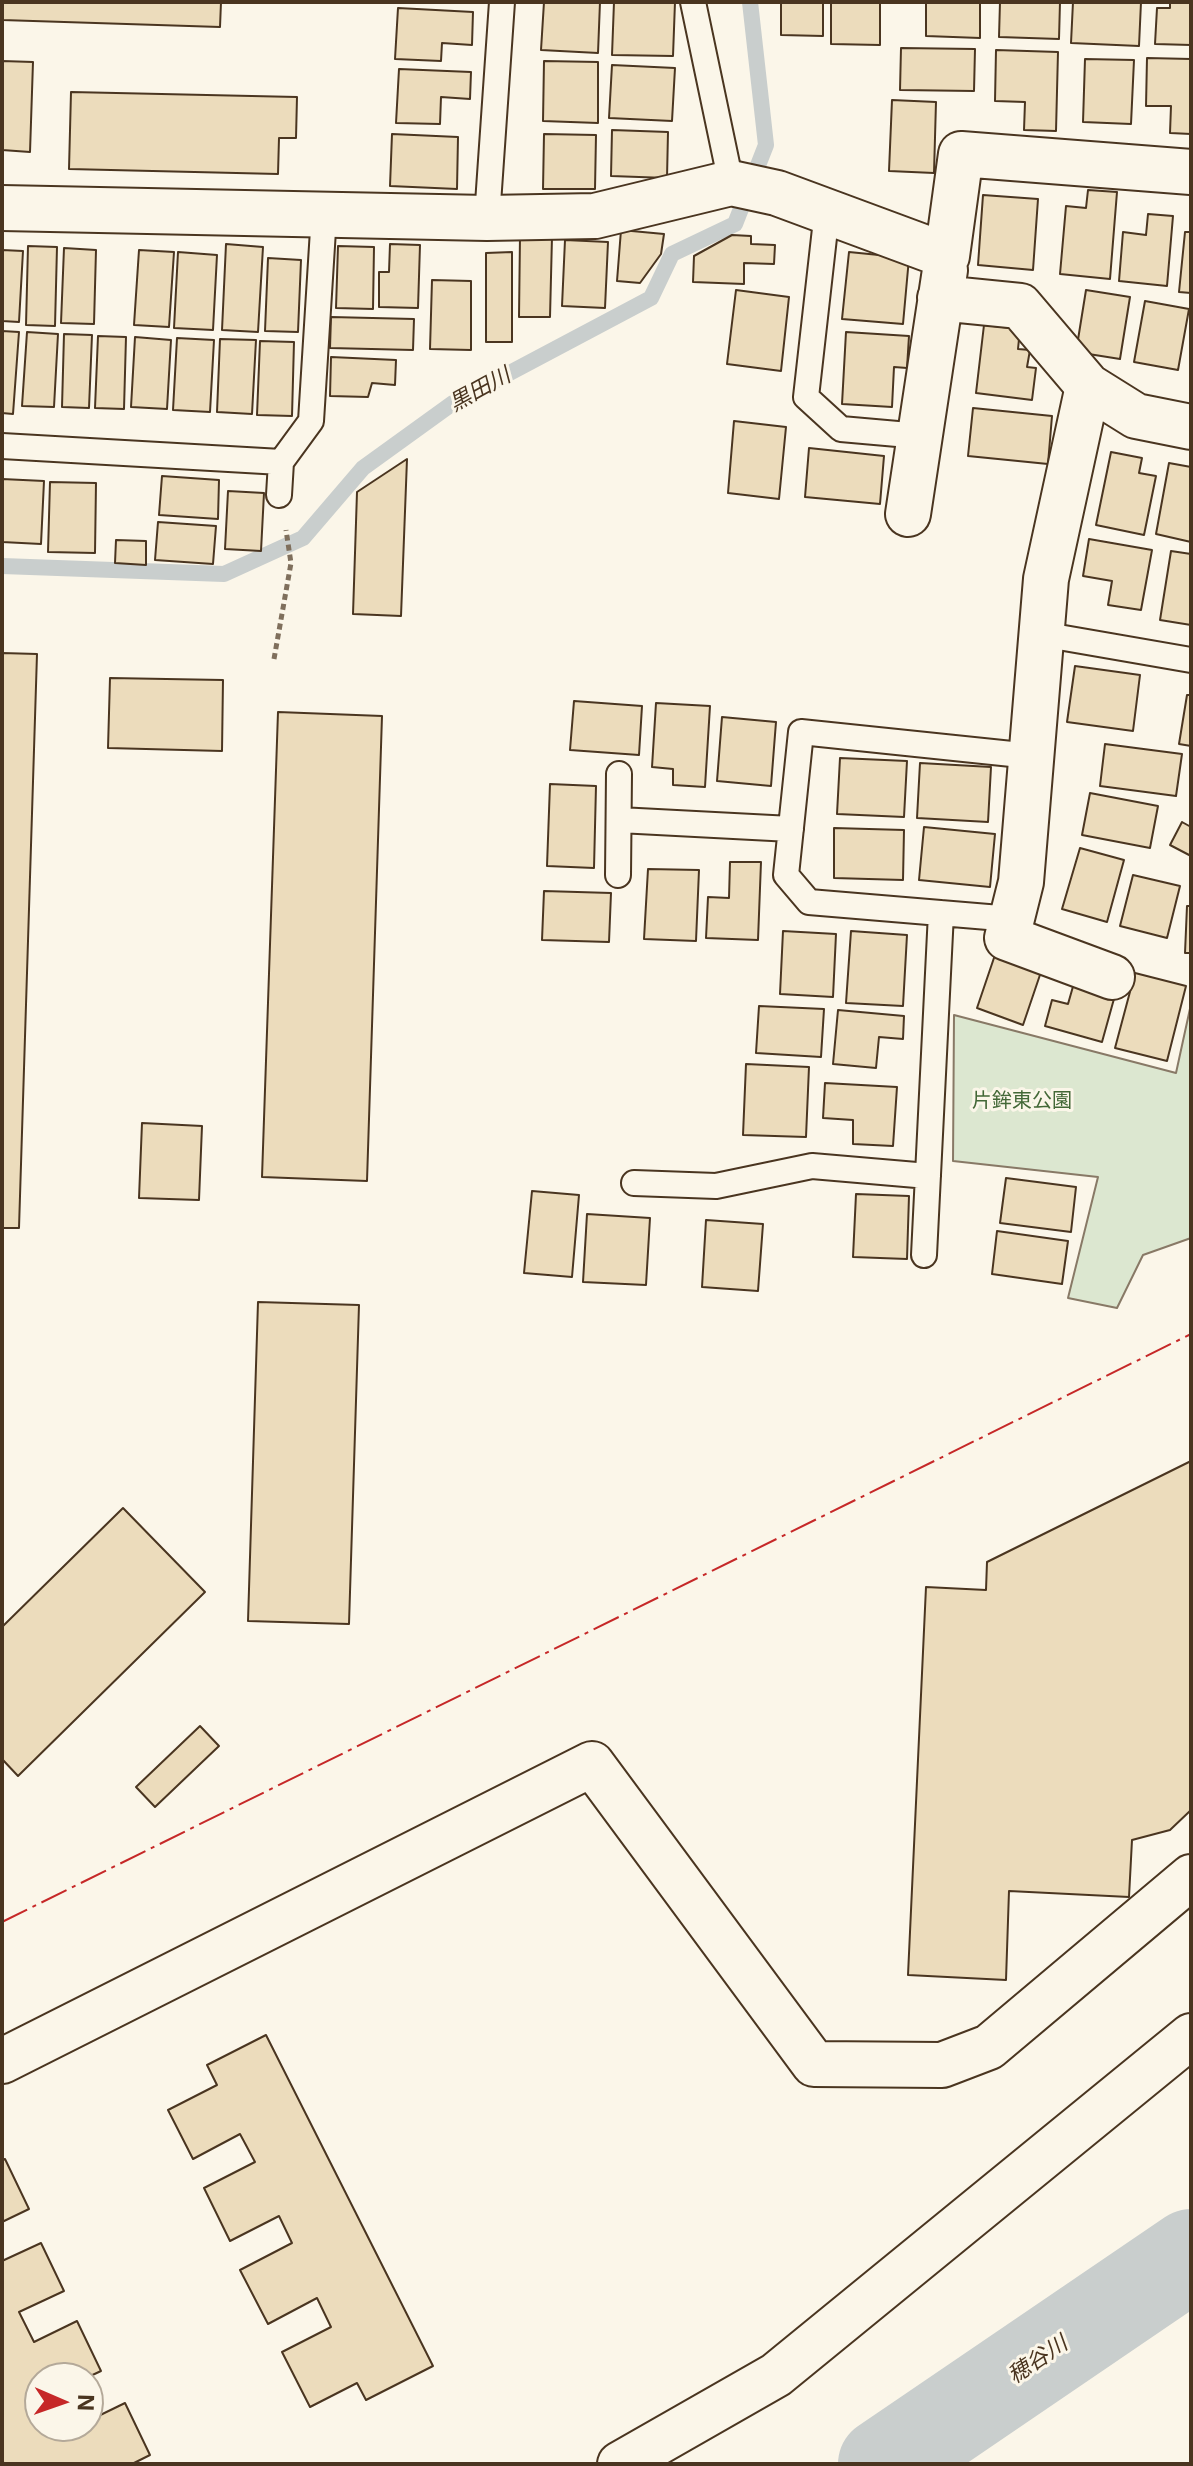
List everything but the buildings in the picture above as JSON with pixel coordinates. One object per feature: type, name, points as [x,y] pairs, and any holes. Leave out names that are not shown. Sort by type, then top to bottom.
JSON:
[{"type":"street","points":[[908,514],[961,154],[1191,172]]},
{"type":"street","points":[[2,208],[487,218],[595,216],[733,183],[777,193],[947,256]]},
{"type":"street","points":[[940,298],[1020,306],[1088,386],[1136,416],[1191,427]]},
{"type":"street","points":[[1088,386],[1046,579],[1021,882],[1007,938],[1112,977]]},
{"type":"street","points":[[4,2055],[592,1764],[814,2064],[942,2065],[989,2047],[1191,1877]]},
{"type":"street","points":[[620,2464],[776,2375],[1191,2036]]},
{"type":"lane","points":[[487,218],[502,2]]},
{"type":"lane","points":[[693,2],[733,183]]},
{"type":"lane","points":[[827,211],[806,397],[841,429],[920,436]]},
{"type":"lane","points":[[279,495],[281,462],[311,421],[324,214]]},
{"type":"lane","points":[[2,446],[281,462]]},
{"type":"lane","points":[[1041,634],[1191,660]]},
{"type":"lane","points":[[1012,919],[809,902],[786,875],[801,732],[1031,756]]},
{"type":"lane","points":[[618,875],[619,774]]},
{"type":"lane","points":[[619,820],[791,829]]},
{"type":"lane","points":[[924,1255],[941,913]]},
{"type":"lane","points":[[634,1183],[716,1186],[812,1166],[928,1176]]},
{"type":"path","points":[[274,659],[291,563],[286,532]]},
{"type":"green space","name":"片鉾東公園","points":[[1191,1004],[1191,1238],[1143,1255],[1117,1308],[1068,1298],[1098,1177],[953,1161],[954,1015],[1176,1073]]},
{"type":"waterway","name":"黒田川","points":[[2,566],[224,574],[303,538],[363,468],[453,403],[651,298],[672,254],[735,224],[766,145],[750,2]]},
{"type":"waterway","name":"穂谷川","points":[[884,2464],[1191,2255]]},
{"type":"power","points":[[2,1922],[1191,1334]]}]
